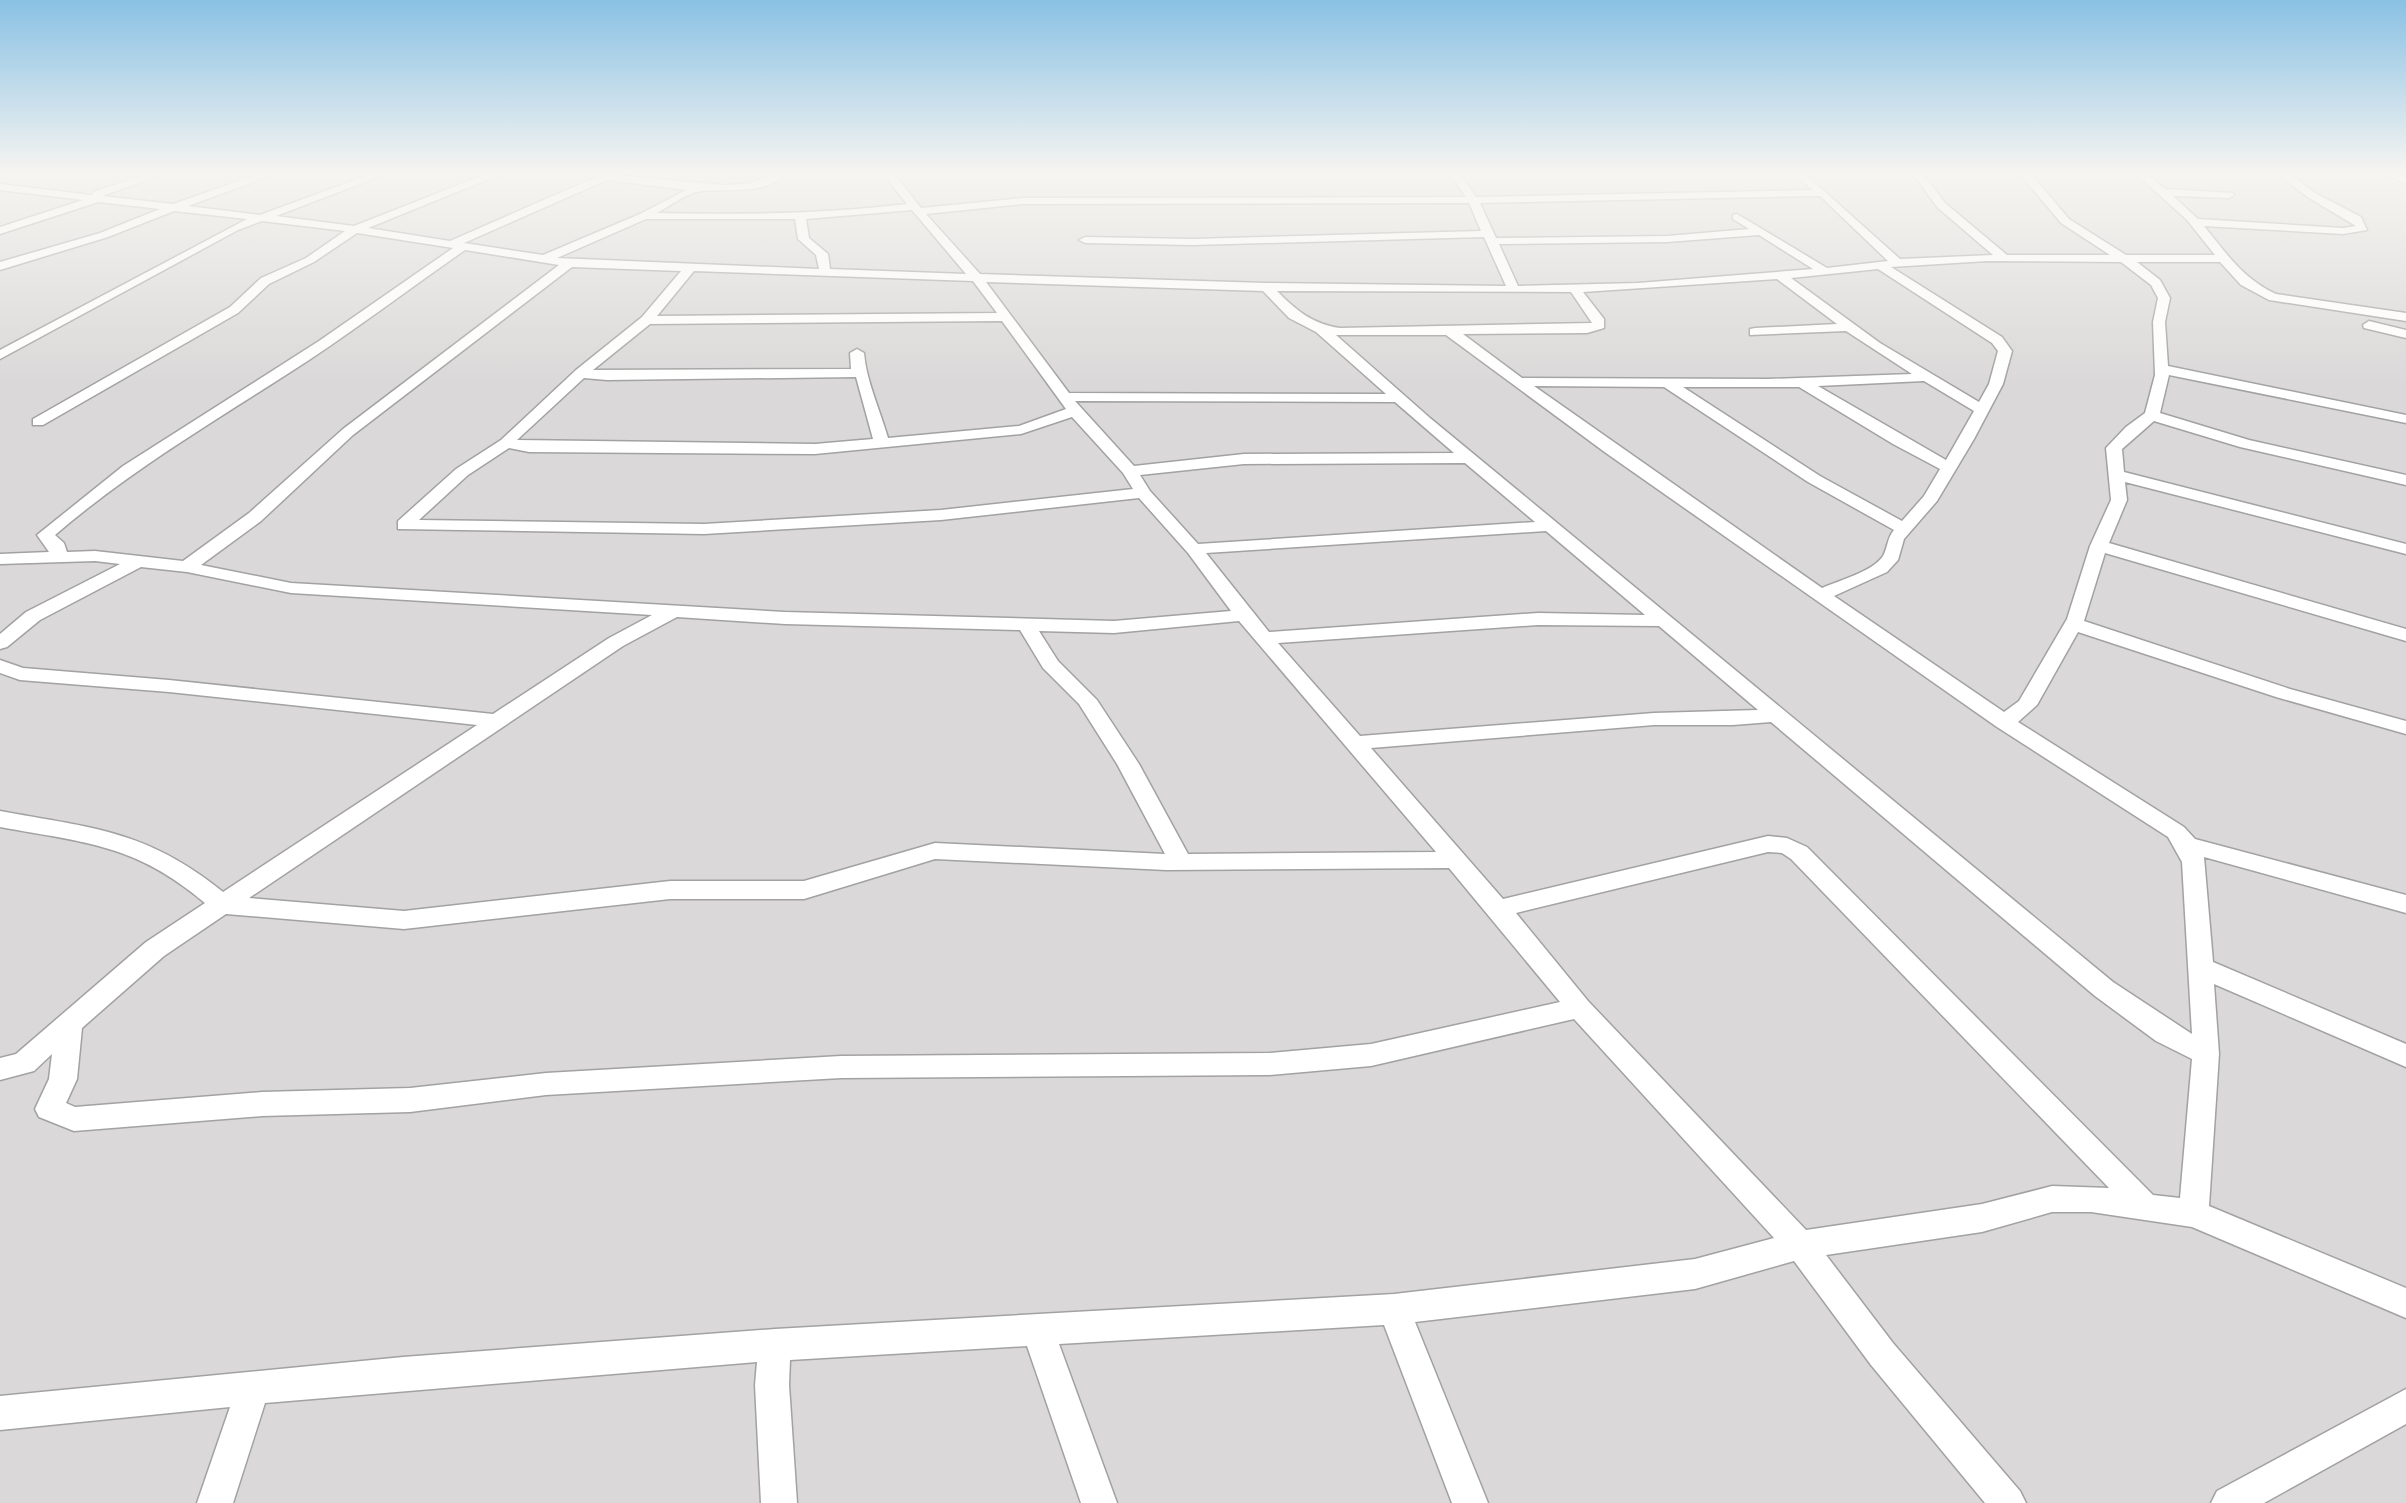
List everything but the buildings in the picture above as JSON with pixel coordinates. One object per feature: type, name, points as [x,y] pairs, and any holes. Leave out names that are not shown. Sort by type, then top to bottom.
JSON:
[{"type":"street","points":[[0,266],[73,244]]},
{"type":"street","points":[[0,355],[205,244]]},
{"type":"street","points":[[38,422],[234,310],[265,281],[310,260],[333,244]]},
{"type":"street","points":[[444,244],[569,263],[1266,287],[1514,290],[1638,287],[1825,272],[1878,264],[2005,258],[2220,258]]},
{"type":"street","points":[[58,555],[58,547],[45,535],[82,502],[223,404],[277,374],[345,330],[459,244]]},
{"type":"street","points":[[543,260],[579,244]]},
{"type":"street","points":[[810,244],[822,254],[825,272]]},
{"type":"street","points":[[946,244],[977,278],[1071,404],[1130,471],[1143,493],[1194,549],[1244,615],[1580,1007],[1800,1245],[1882,1354],[2008,1503]]},
{"type":"street","points":[[1492,244],[1514,290]]},
{"type":"street","points":[[1780,244],[1825,272]]},
{"type":"street","points":[[1877,244],[1897,263]]},
{"type":"street","points":[[1988,244],[2005,258]]},
{"type":"street","points":[[2004,722],[2026,705],[2073,624],[2099,546],[2119,500],[2115,448],[2131,430],[2152,415],[2161,369],[2160,322],[2164,298],[2156,283],[2100,244]]},
{"type":"street","points":[[2210,244],[2220,258],[2253,289],[2273,297],[2406,317]]},
{"type":"street","points":[[187,567],[256,517],[348,432],[569,263]]},
{"type":"street","points":[[1822,595],[1881,568],[1892,556],[1896,538],[1931,498],[1982,410],[1996,384],[2006,351],[1997,340],[1878,264]]},
{"type":"street","points":[[690,268],[646,320],[581,373],[506,443],[461,472],[404,525],[704,529],[941,515],[1143,493]]},
{"type":"street","points":[[1779,275],[1847,327],[1982,410]]},
{"type":"street","points":[[1266,287],[1293,315],[1321,328],[1469,458],[2104,989],[2165,1033],[2206,1054]]},
{"type":"street","points":[[1321,328],[1382,333],[1587,329],[1599,326],[1598,319],[1574,288]]},
{"type":"street","points":[[646,320],[1007,317]]},
{"type":"street","points":[[2369,325],[2406,334]]},
{"type":"street","points":[[1755,332],[1847,327]]},
{"type":"street","points":[[1451,332],[1611,450],[2004,722],[2176,832],[2187,845],[2194,862],[2206,1054],[2194,1214]]},
{"type":"street","points":[[0,336],[26,340]]},
{"type":"street","points":[[858,353],[861,373],[882,443]]},
{"type":"street","points":[[2161,369],[2406,419]]},
{"type":"street","points":[[581,373],[607,376],[861,373]]},
{"type":"street","points":[[1522,382],[1803,383],[1927,377]]},
{"type":"street","points":[[1665,381],[1814,479],[1904,529]]},
{"type":"street","points":[[1803,383],[1898,441],[1948,467]]},
{"type":"street","points":[[506,443],[529,447],[815,449],[1021,430],[1071,404],[1398,398]]},
{"type":"street","points":[[2152,415],[2216,439],[2257,445],[2406,480]]},
{"type":"street","points":[[1130,471],[1244,458],[1469,458]]},
{"type":"street","points":[[2118,475],[2406,549]]},
{"type":"street","points":[[1194,549],[1551,526]]},
{"type":"street","points":[[2099,546],[2406,635]]},
{"type":"street","points":[[0,559],[58,555],[139,561],[187,567],[291,588],[785,618],[1114,627],[1244,615]]},
{"type":"street","points":[[0,643],[33,616],[139,561]]},
{"type":"street","points":[[0,1069],[24,1063],[155,949],[616,642],[676,610]]},
{"type":"street","points":[[1264,638],[1538,619],[1665,621]]},
{"type":"street","points":[[1026,624],[1050,664],[1087,700],[1128,764],[1181,862]]},
{"type":"street","points":[[2073,624],[2283,693],[2406,728]]},
{"type":"street","points":[[0,666],[20,674],[169,685],[498,720]]},
{"type":"street","points":[[1352,743],[1654,719],[1733,719],[1774,715]]},
{"type":"street","points":[[0,819],[73,831],[140,849],[187,875],[223,905],[404,920],[670,890],[804,890],[935,851],[1181,862],[1454,860]]},
{"type":"street","points":[[1497,909],[1768,844],[1787,846],[1799,853],[1938,991],[2067,1122],[2144,1206]]},
{"type":"street","points":[[2187,845],[2406,904]]},
{"type":"street","points":[[2201,968],[2406,1056]]},
{"type":"street","points":[[69,1024],[63,1079],[49,1110],[74,1119],[262,1104],[410,1100],[546,1084],[841,1067],[1269,1064],[1371,1055],[1580,1007]]},
{"type":"street","points":[[0,1413],[403,1373],[775,1345],[1394,1310],[1695,1274],[1800,1245],[1982,1218],[2052,1199],[2091,1199],[2194,1214],[2406,1303]]},
{"type":"street","points":[[1394,1310],[1470,1503]]},
{"type":"street","points":[[1038,1331],[1099,1503]]},
{"type":"street","points":[[775,1345],[772,1385],[779,1503]]},
{"type":"street","points":[[215,1503],[253,1389]]},
{"type":"street","points":[[2229,1503],[2406,1406]]},
{"type":"shaded area","points":[[0,244],[2406,244],[2406,1503],[0,1503]]}]
